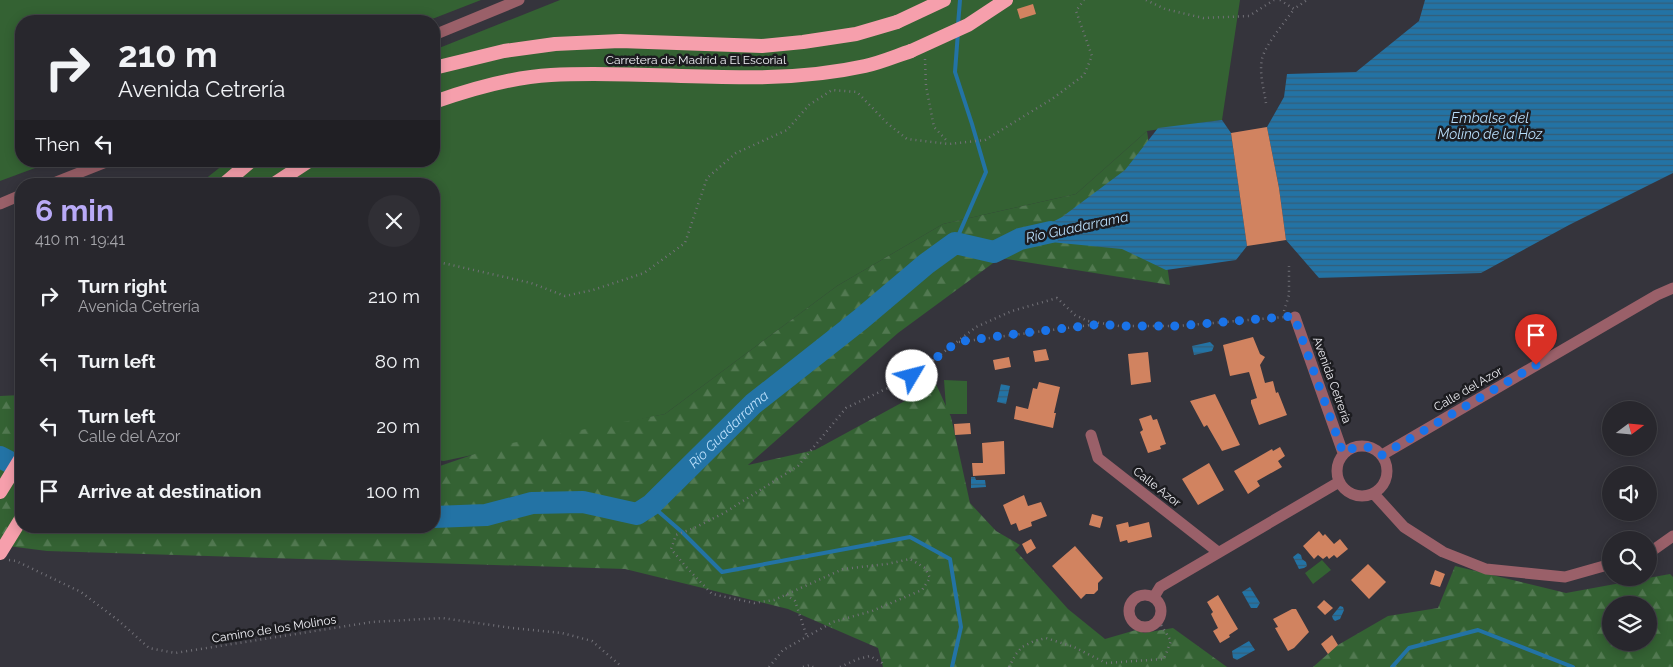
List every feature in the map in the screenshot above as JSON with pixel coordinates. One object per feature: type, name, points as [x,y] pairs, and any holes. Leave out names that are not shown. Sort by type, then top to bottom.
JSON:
[{"type":"highway","name":"Carretera de Madrid a El Escorial","points":[[440,67],[504,52],[555,44],[620,42],[762,46],[803,42],[856,34],[897,22],[944,0]]},
{"type":"highway","name":"Carretera de Madrid a El Escorial","points":[[440,100],[510,81],[550,75],[763,78],[816,74],[866,66],[911,51],[968,25],[1006,0]]},
{"type":"highway","points":[[231,178],[244,167]]},
{"type":"highway","points":[[283,178],[300,167]]},
{"type":"highway","points":[[0,492],[15,468]]},
{"type":"highway","points":[[0,553],[15,529]]},
{"type":"street","points":[[440,33],[519,0]]},
{"type":"street","points":[[66,178],[94,167]]},
{"type":"street","points":[[0,204],[15,198]]},
{"type":"street","name":"Calle del Azor","points":[[1382,455],[1656,295],[1673,288]]},
{"type":"street","name":"Avenida Cetrería","points":[[1294,316],[1343,453]]},
{"type":"street","name":"Calle Azor","points":[[1090,435],[1098,458],[1218,552]]},
{"type":"street","points":[[1363,446],[1374,448],[1382,455],[1387,465],[1387,476],[1383,486],[1374,494],[1364,497],[1354,496],[1345,490],[1339,482],[1336,472],[1338,462],[1343,453],[1352,447],[1363,446]]},
{"type":"street","points":[[1154,597],[1160,587],[1339,482]]},
{"type":"street","points":[[1374,494],[1404,527],[1443,552],[1486,569],[1565,578],[1602,567]]},
{"type":"street","points":[[1657,547],[1673,536]]},
{"type":"street","points":[[1142,595],[1154,597],[1161,608],[1158,620],[1154,624],[1142,627],[1136,624],[1131,620],[1129,614],[1131,602],[1136,597],[1142,595]]},
{"type":"path","points":[[440,262],[531,283],[565,296],[593,290],[644,273],[686,243],[707,178],[736,153],[787,130],[809,104],[832,90],[857,92],[887,123],[907,139],[948,144],[985,140],[1052,99],[1084,75],[1092,56],[1076,11],[1084,0]]},
{"type":"path","points":[[1146,0],[1165,10],[1203,18],[1249,16],[1274,0]]},
{"type":"path","points":[[1280,0],[1294,9]]},
{"type":"path","points":[[1266,103],[1262,78],[1262,60],[1268,45],[1294,9],[1306,0]]},
{"type":"path","points":[[925,57],[926,86],[934,127],[948,144]]},
{"type":"path","points":[[1282,318],[1289,295],[1289,266]]},
{"type":"path","points":[[769,667],[783,650],[833,622],[872,611],[922,590],[930,578],[925,568],[910,560],[842,569],[774,600],[754,603],[712,594],[671,549],[676,535],[724,513],[798,466],[846,408],[912,376],[976,327],[1012,311],[1057,298],[1075,315],[1088,322],[1118,326],[1177,326],[1294,316]]},
{"type":"path","points":[[957,342],[1102,324]]},
{"type":"path","name":"Camino de los Molinos","points":[[16,562],[81,592],[150,648],[175,653],[372,622],[442,618],[562,633],[592,641],[622,667]]},
{"type":"path","points":[[786,595],[795,600],[807,637]]},
{"type":"path","points":[[1009,667],[1022,646],[1046,638],[1074,647],[1106,664],[1164,659],[1171,641],[1158,620]]},
{"type":"path","points":[[840,667],[858,658],[870,656],[882,663],[882,667]]},
{"type":"path","points":[[803,667],[810,665],[813,667]]},
{"type":"green space","points":[[0,0],[481,0],[440,16],[15,15],[15,167],[38,167],[0,181]]},
{"type":"green space","points":[[560,0],[1240,0],[1222,120],[1147,131],[1076,194],[943,224],[837,286],[665,414],[444,461],[440,461],[440,178],[207,178],[220,167],[440,167],[440,48]]},
{"type":"green space","points":[[1147,131],[1170,285],[1000,258],[898,333],[748,465],[815,450],[936,384],[951,417],[970,503],[996,531],[1020,545],[1015,550],[1068,609],[1105,639],[1136,630],[1144,633],[1173,628],[1227,667],[883,667],[878,648],[788,609],[625,569],[47,551],[0,545],[0,396],[15,395],[15,533],[440,533],[440,466],[501,445],[665,414],[837,286],[943,224],[1076,194]]},
{"type":"green space","points":[[944,380],[967,381],[967,414],[949,414],[946,408]]},
{"type":"green space","points":[[1322,560],[1331,570],[1313,584],[1305,573]]},
{"type":"green space","points":[[1455,566],[1566,593],[1604,586],[1657,586],[1657,576],[1670,574],[1673,577],[1673,667],[1313,667],[1338,645],[1388,616],[1438,608]]},
{"type":"water","name":"Embalse del Molino de la Hoz","points":[[1425,0],[1673,0],[1673,173],[1569,225],[1481,273],[1319,278],[1286,240],[1279,188],[1267,127],[1284,97],[1287,74],[1356,72],[1419,21]]},
{"type":"water","points":[[1222,120],[1231,133],[1247,246],[1236,260],[1166,270],[1122,249],[1020,239],[1062,217],[1125,170],[1158,128]]},
{"type":"water","points":[[1210,342],[1214,346],[1212,351],[1194,355],[1192,346]]},
{"type":"water","points":[[1001,384],[1010,386],[1006,404],[997,402]]},
{"type":"water","points":[[971,477],[975,477],[976,480],[985,480],[986,487],[971,488]]},
{"type":"water","points":[[1298,553],[1306,562],[1307,566],[1304,568],[1299,569],[1293,557]]},
{"type":"water","points":[[1250,587],[1260,603],[1257,608],[1251,608],[1242,592]]},
{"type":"water","points":[[1340,606],[1344,610],[1340,619],[1335,621],[1332,616]]},
{"type":"water","points":[[1249,641],[1255,650],[1237,660],[1233,658],[1232,651]]},
{"type":"building","points":[[1033,4],[1036,14],[1020,19],[1017,9]]},
{"type":"building","points":[[1267,127],[1279,188],[1286,240],[1247,246],[1231,133]]},
{"type":"building","points":[[1253,337],[1260,354],[1265,357],[1260,365],[1265,383],[1273,381],[1276,393],[1278,392],[1287,415],[1259,425],[1251,403],[1251,400],[1257,398],[1249,372],[1230,376],[1223,345]]},
{"type":"building","points":[[1046,349],[1049,360],[1035,362],[1033,351]]},
{"type":"building","points":[[1148,352],[1151,382],[1131,385],[1128,354]]},
{"type":"building","points":[[1009,357],[1011,367],[995,370],[993,360]]},
{"type":"building","points":[[1039,382],[1060,387],[1054,413],[1056,413],[1053,428],[1014,419],[1016,406],[1028,409],[1033,388],[1037,389]]},
{"type":"building","points":[[1215,394],[1240,445],[1222,451],[1207,425],[1204,427],[1190,401]]},
{"type":"building","points":[[1151,415],[1153,420],[1157,419],[1166,444],[1160,446],[1161,449],[1148,453],[1140,432],[1143,430],[1139,419]]},
{"type":"building","points":[[970,423],[971,434],[955,435],[954,424]]},
{"type":"building","points":[[1004,441],[1005,474],[973,476],[972,463],[983,463],[982,443]]},
{"type":"building","points":[[1280,447],[1285,456],[1278,461],[1282,467],[1257,481],[1260,486],[1248,494],[1234,471],[1272,449],[1273,451]]},
{"type":"building","points":[[1209,463],[1224,490],[1198,505],[1182,479]]},
{"type":"building","points":[[1024,495],[1028,506],[1041,502],[1047,516],[1031,522],[1032,526],[1019,531],[1016,523],[1011,525],[1003,505]]},
{"type":"building","points":[[1092,514],[1103,517],[1100,528],[1089,525]]},
{"type":"building","points":[[1128,522],[1129,527],[1149,522],[1152,537],[1128,543],[1127,540],[1120,542],[1116,525]]},
{"type":"building","points":[[1319,531],[1323,536],[1325,534],[1334,544],[1340,539],[1348,549],[1337,558],[1334,555],[1329,559],[1327,556],[1323,559],[1318,555],[1314,559],[1303,546]]},
{"type":"building","points":[[1031,539],[1036,548],[1027,554],[1022,544]]},
{"type":"building","points":[[1075,546],[1103,578],[1098,583],[1098,590],[1094,594],[1086,594],[1081,599],[1052,566]]},
{"type":"building","points":[[1368,564],[1386,582],[1369,599],[1351,580]]},
{"type":"building","points":[[1435,570],[1445,574],[1440,587],[1430,584]]},
{"type":"building","points":[[1218,595],[1238,629],[1220,643],[1213,631],[1218,628],[1211,614],[1213,612],[1207,602]]},
{"type":"building","points":[[1324,600],[1333,608],[1325,615],[1317,607]]},
{"type":"building","points":[[1292,609],[1296,609],[1309,632],[1294,648],[1288,651],[1275,628],[1278,627],[1273,619]]},
{"type":"building","points":[[1332,635],[1338,645],[1328,654],[1321,644]]},
{"type":"waterway","points":[[958,25],[960,0]]},
{"type":"waterway","points":[[955,243],[986,172],[955,72],[958,32]]},
{"type":"waterway","name":"Río Guadarrama","points":[[440,517],[486,515],[532,503],[583,502],[637,514],[651,505],[753,404],[861,319],[926,264],[955,243],[994,252],[1020,239],[1051,232]]},
{"type":"waterway","name":"Río Guadarrama","points":[[0,457],[15,465]]},
{"type":"waterway","points":[[651,505],[682,532],[722,572],[910,537],[950,559],[961,627],[952,667]]},
{"type":"waterway","points":[[1392,667],[1409,648],[1478,630],[1573,667]]},
{"type":"route","points":[[912,376],[957,342],[1102,324],[1118,326],[1177,326],[1294,316],[1343,453],[1352,447],[1363,446],[1374,448],[1382,455],[1536,365]]}]
